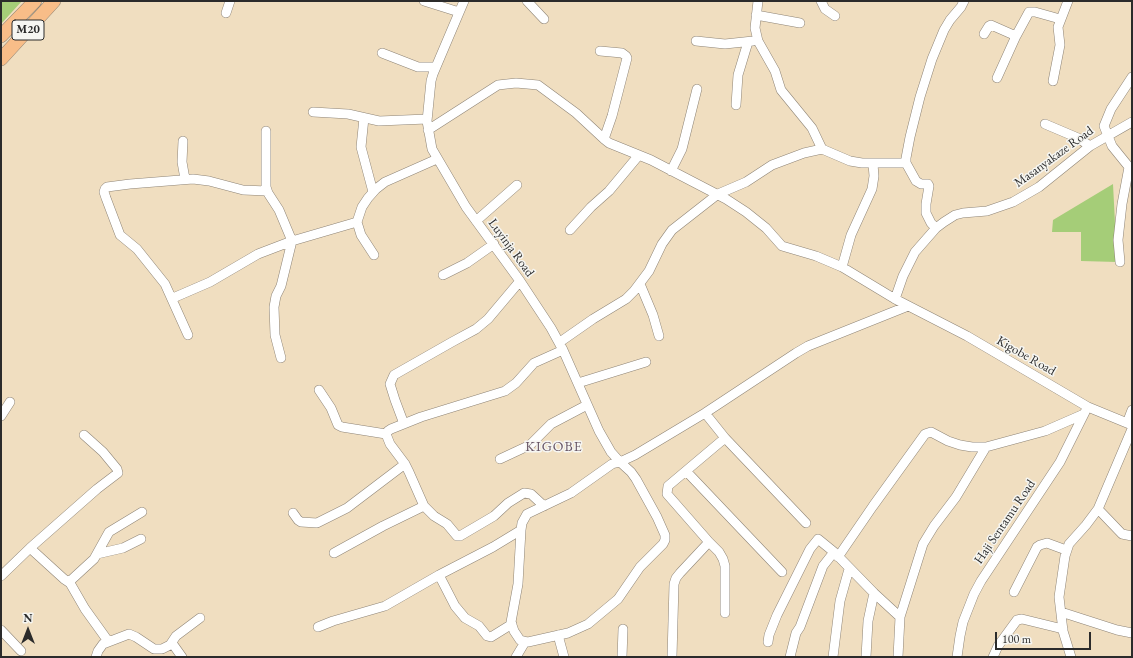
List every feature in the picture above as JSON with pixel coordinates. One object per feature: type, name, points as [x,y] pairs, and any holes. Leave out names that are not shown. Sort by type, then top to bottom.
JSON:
[{"type":"highway","name":"M20","points":[[1,36],[35,1]]},
{"type":"highway","name":"M20","points":[[1,58],[54,1]]},
{"type":"street","points":[[226,13],[230,1]]},
{"type":"street","points":[[424,1],[459,12]]},
{"type":"street","name":"Luyinja Road","points":[[464,1],[431,81],[427,119],[432,149],[462,201],[536,303],[561,346],[598,431],[611,452],[626,466],[636,479],[665,535],[665,540],[657,551],[637,571],[613,605],[588,624],[574,632],[558,635]]},
{"type":"street","points":[[527,1],[544,19]]},
{"type":"street","points":[[736,105],[738,75],[753,41],[756,28],[758,1]]},
{"type":"street","points":[[821,1],[825,9],[835,16]]},
{"type":"street","points":[[936,228],[931,223],[926,213],[929,186],[928,184],[916,181],[906,163],[910,137],[920,97],[932,59],[944,30],[950,20],[962,7],[964,1]]},
{"type":"street","points":[[1053,81],[1060,45],[1058,27],[1068,1]]},
{"type":"street","points":[[997,78],[1016,36],[1029,12],[1035,12],[1060,19]]},
{"type":"street","points":[[756,15],[800,24]]},
{"type":"street","points":[[984,34],[991,25],[1016,36]]},
{"type":"street","points":[[696,41],[726,44],[753,41]]},
{"type":"street","points":[[753,41],[775,71],[782,90],[812,128],[822,150]]},
{"type":"street","points":[[600,51],[622,53],[627,58],[612,116],[604,140]]},
{"type":"street","points":[[382,53],[418,67],[436,67]]},
{"type":"street","name":"Masanyakaze Road","points":[[1120,262],[1118,240],[1122,204],[1129,167],[1112,146],[1104,126],[1111,110],[1132,77]]},
{"type":"street","name":"Kigobe Road","points":[[428,130],[498,85],[516,83],[538,85],[576,113],[604,140],[618,148],[639,155],[718,194],[746,212],[766,228],[782,246],[811,254],[842,267],[895,299],[967,336],[1086,411],[1130,425]]},
{"type":"street","points":[[671,171],[682,148],[697,89]]},
{"type":"street","points":[[313,112],[348,114],[379,121],[427,119]]},
{"type":"street","points":[[364,118],[361,147],[373,192]]},
{"type":"street","name":"Masanyakaze Road","points":[[895,299],[908,265],[915,252],[936,228],[955,215],[963,212],[987,211],[1013,202],[1043,184],[1090,146],[1108,134],[1132,122]]},
{"type":"street","points":[[1044,124],[1078,138],[1090,146]]},
{"type":"street","points":[[266,131],[267,191],[279,210],[292,241],[281,286],[276,296],[274,307],[275,334],[281,358]]},
{"type":"street","points":[[183,141],[182,162],[185,179]]},
{"type":"street","points":[[386,434],[391,428],[505,391],[516,383],[534,363],[561,346],[593,319],[626,299],[640,284],[649,271],[666,237],[672,230],[718,194],[746,182],[767,168],[810,151],[822,150],[850,161],[872,164],[906,163]]},
{"type":"street","points":[[570,230],[584,214],[609,191],[639,155]]},
{"type":"street","points":[[374,255],[361,235],[357,222],[362,207],[373,192],[386,182],[437,159]]},
{"type":"street","points":[[842,267],[851,235],[872,188],[874,176],[872,164]]},
{"type":"street","points":[[188,335],[173,298],[165,284],[137,249],[120,235],[104,192],[105,189],[107,187],[185,179],[209,181],[249,191],[267,191]]},
{"type":"street","points":[[476,221],[517,185]]},
{"type":"street","points":[[173,298],[210,282],[258,254],[292,241],[357,222]]},
{"type":"street","points":[[443,275],[460,267],[494,244]]},
{"type":"street","points":[[404,424],[390,384],[394,375],[476,330],[488,319],[520,281]]},
{"type":"street","points":[[640,284],[653,315],[659,336]]},
{"type":"street","points":[[564,657],[558,635],[525,642],[518,639],[512,624],[512,615],[518,584],[521,530],[522,523],[527,514],[571,493],[612,464],[635,455],[705,414],[796,353],[822,340],[908,306]]},
{"type":"street","points":[[578,383],[646,362]]},
{"type":"street","points":[[319,390],[331,408],[338,425],[342,427],[386,434]]},
{"type":"street","points":[[1,416],[10,402]]},
{"type":"street","points":[[500,459],[530,445],[551,424],[587,405]]},
{"type":"street","points":[[1071,657],[1060,612],[1060,585],[1066,550],[1069,544],[1093,517],[1098,509],[1130,425],[1132,410]]},
{"type":"street","points":[[790,657],[796,633],[800,627],[823,566],[836,555],[925,434],[931,432],[948,441],[960,445],[986,447],[1045,430],[1086,411]]},
{"type":"street","name":"Haji Sentamu Road","points":[[957,657],[963,622],[974,594],[981,581],[1060,462],[1086,411]]},
{"type":"street","points":[[705,414],[725,438],[806,523]]},
{"type":"street","points":[[386,434],[390,444],[405,464],[424,506],[434,516],[445,523],[455,535],[458,536],[494,516],[508,503],[524,492],[531,494],[544,506]]},
{"type":"street","points":[[1,576],[30,548],[97,489],[118,473],[118,469],[103,452],[84,435]]},
{"type":"street","points":[[725,438],[668,486],[667,494],[719,552],[723,559],[725,566],[725,613]]},
{"type":"street","points":[[898,657],[900,617],[923,544],[934,526],[953,501],[986,447]]},
{"type":"street","points":[[293,513],[301,522],[317,522],[347,508],[405,464]]},
{"type":"street","points":[[686,471],[782,572]]},
{"type":"street","points":[[334,553],[388,523],[424,506]]},
{"type":"street","points":[[1098,509],[1122,534],[1132,536]]},
{"type":"street","points":[[69,582],[88,565],[97,554],[109,532],[142,512]]},
{"type":"street","points":[[318,627],[333,621],[385,606],[521,530]]},
{"type":"street","points":[[97,554],[123,548],[141,539]]},
{"type":"street","points":[[768,642],[777,614],[810,549],[818,539],[900,617]]},
{"type":"street","points":[[672,657],[674,584],[680,573],[709,542]]},
{"type":"street","points":[[1014,592],[1037,547],[1047,543],[1066,550]]},
{"type":"street","points":[[30,548],[69,582],[84,609],[108,642]]},
{"type":"street","points":[[833,657],[840,602],[849,569]]},
{"type":"street","points":[[439,575],[455,606],[465,618],[479,626],[487,636],[491,637],[512,624]]},
{"type":"street","points":[[866,657],[868,621],[874,593]]},
{"type":"street","points":[[1060,612],[1116,630],[1132,632]]},
{"type":"street","points":[[96,657],[100,646],[129,634],[154,649],[162,649],[172,643],[176,636],[200,618]]},
{"type":"street","points":[[993,657],[998,646],[1017,620],[1026,620],[1063,629]]},
{"type":"street","points":[[622,657],[623,629]]},
{"type":"street","points":[[1,630],[21,651]]},
{"type":"street","points":[[516,657],[525,642]]},
{"type":"street","points":[[172,643],[182,657]]},
{"type":"green space","points":[[1,1],[22,1],[1,24]]},
{"type":"green space","points":[[1113,184],[1117,262],[1081,261],[1081,232],[1052,232],[1053,220]]},
{"type":"district","name":"KIGOBE","points":[[554,447]]}]
